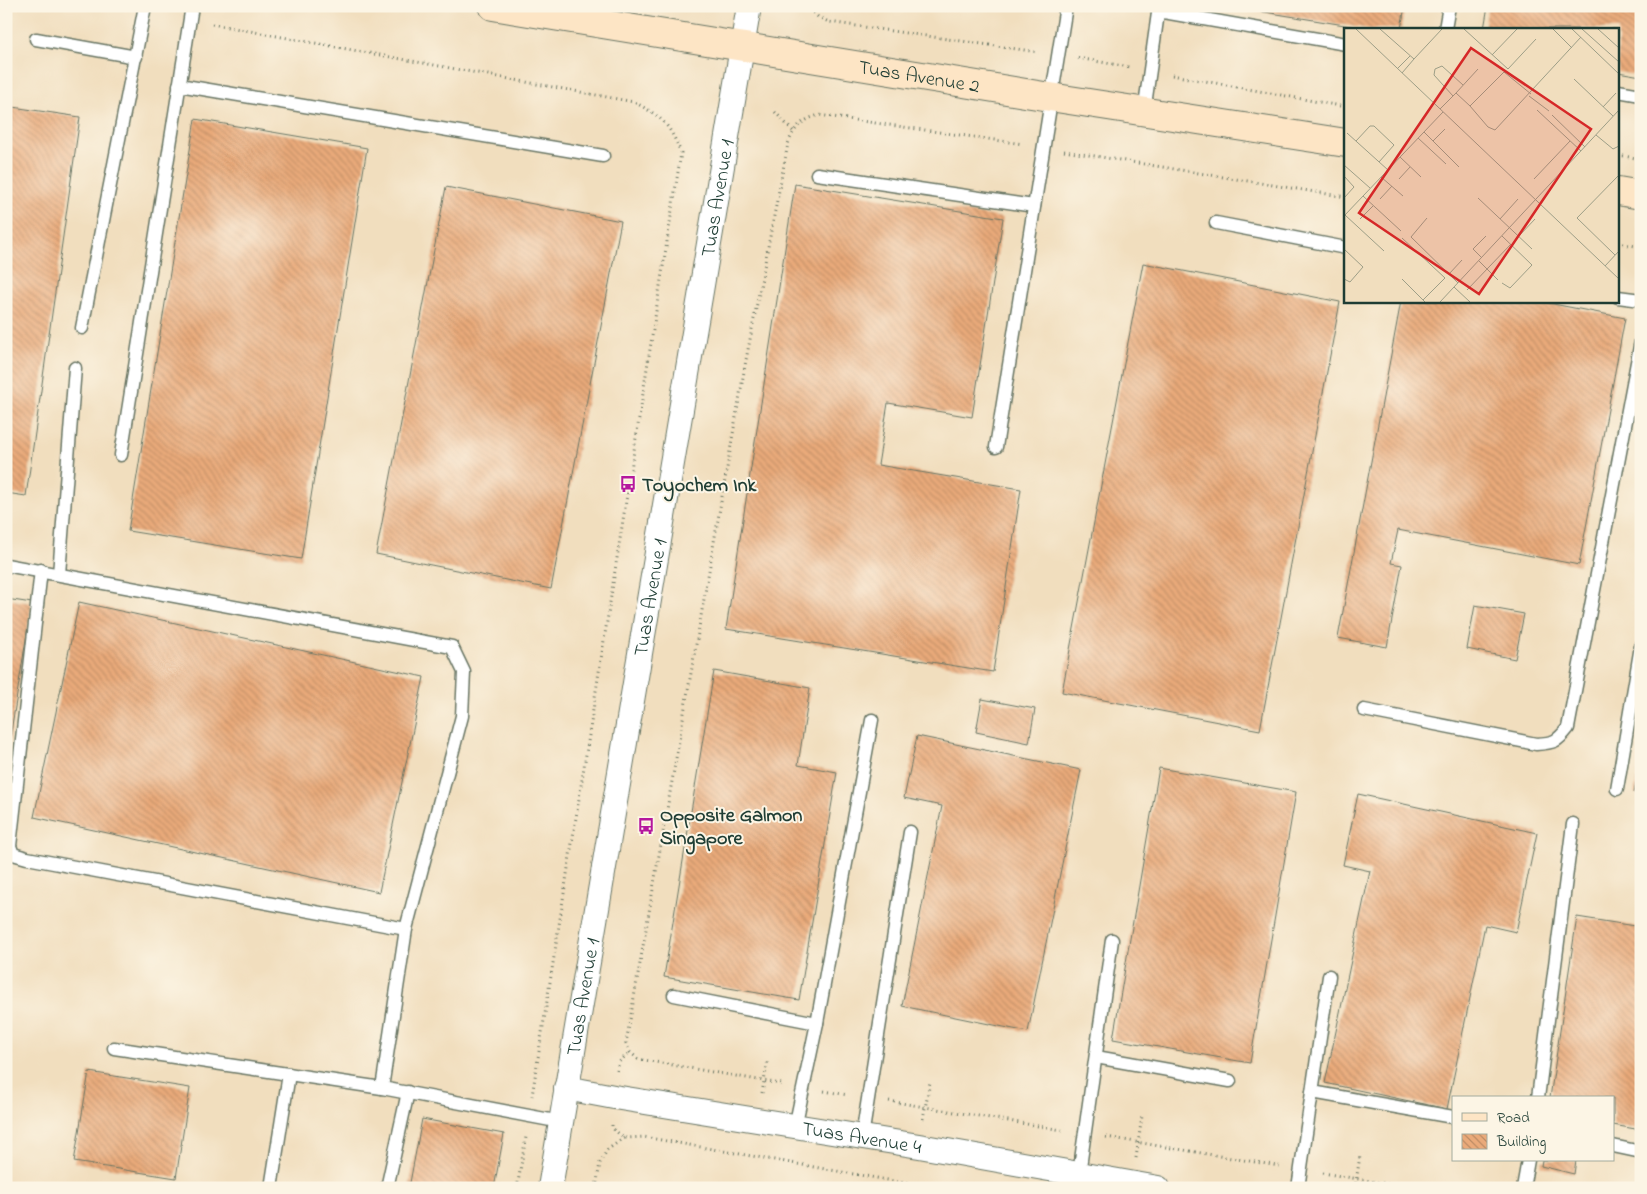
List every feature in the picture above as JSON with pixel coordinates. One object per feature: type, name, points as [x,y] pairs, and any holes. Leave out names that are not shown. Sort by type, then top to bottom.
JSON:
[{"type":"street","name":"Tuas Avenue 2","points":[[493,6],[1050,98],[1344,143]]},
{"type":"street","name":"Tuas Avenue 1","points":[[550,1188],[748,6]]},
{"type":"street","points":[[1620,191],[1641,195]]},
{"type":"street","name":"Tuas Avenue 4","points":[[566,1088],[919,1146],[1158,1188]]},
{"type":"lane","points":[[122,456],[192,6]]},
{"type":"lane","points":[[996,447],[1066,6]]},
{"type":"lane","points":[[1446,28],[1449,6]]},
{"type":"lane","points":[[82,328],[144,9]]},
{"type":"lane","points":[[1144,112],[1158,9],[1344,44]]},
{"type":"lane","points":[[36,39],[136,57]]},
{"type":"lane","points":[[179,84],[603,156]]},
{"type":"lane","points":[[1620,91],[1641,95]]},
{"type":"lane","points":[[817,174],[1034,206]]},
{"type":"lane","points":[[1216,223],[1344,248]]},
{"type":"lane","points":[[1620,297],[1641,300]]},
{"type":"lane","points":[[1364,710],[1536,744],[1553,743],[1568,728],[1641,341]]},
{"type":"lane","points":[[59,574],[75,368]]},
{"type":"lane","points":[[6,564],[452,647],[464,672],[462,716],[406,929],[382,1088]]},
{"type":"lane","points":[[41,570],[10,846],[13,854],[406,929]]},
{"type":"lane","points":[[1617,789],[1641,646]]},
{"type":"lane","points":[[795,1127],[818,1023],[872,720]]},
{"type":"lane","points":[[1538,1096],[1573,824]]},
{"type":"lane","points":[[862,1137],[910,832]]},
{"type":"lane","points":[[1079,1174],[1112,940]]},
{"type":"lane","points":[[1298,1188],[1329,976]]},
{"type":"lane","points":[[674,995],[818,1023]]},
{"type":"lane","points":[[114,1048],[408,1092],[561,1122]]},
{"type":"lane","points":[[1096,1057],[1230,1081]]},
{"type":"lane","points":[[271,1188],[289,1074]]},
{"type":"lane","points":[[387,1188],[408,1092]]},
{"type":"lane","points":[[1312,1092],[1452,1117]]},
{"type":"lane","points":[[1614,1146],[1641,1152]]},
{"type":"lane","points":[[1523,1188],[1528,1162]]},
{"type":"path","points":[[113,6],[144,9]]},
{"type":"path","points":[[190,20],[634,102],[656,114],[665,122],[674,135],[681,153],[518,1188]]},
{"type":"path","points":[[774,112],[793,131]]},
{"type":"path","points":[[1620,155],[1641,159]]},
{"type":"path","points":[[1620,243],[1641,247]]},
{"type":"path","points":[[746,360],[626,1043],[630,1052],[638,1059],[804,1088],[1411,1188]]},
{"type":"path","points":[[756,1120],[768,1059]]},
{"type":"path","points":[[919,1146],[930,1082]]},
{"type":"path","points":[[1132,1183],[1142,1116]]},
{"type":"path","points":[[596,1188],[600,1163],[607,1150],[624,1138]]},
{"type":"path","points":[[1354,1188],[1360,1156]]},
{"type":"building","points":[[1228,6],[1405,6],[1401,28],[1363,28]]},
{"type":"building","points":[[1488,6],[1641,6],[1641,76],[1620,72],[1620,28],[1484,28]]},
{"type":"building","points":[[6,106],[80,117],[26,496],[6,493]]},
{"type":"building","points":[[195,119],[367,148],[301,559],[128,531]]},
{"type":"building","points":[[795,184],[1003,218],[972,417],[888,403],[878,465],[1021,489],[993,672],[726,629]]},
{"type":"building","points":[[446,187],[621,221],[551,589],[376,554]]},
{"type":"building","points":[[1143,263],[1340,302],[1260,730],[1062,692]]},
{"type":"building","points":[[1401,302],[1543,302],[1625,318],[1579,565],[1398,530],[1391,563],[1402,565],[1387,647],[1338,638]]},
{"type":"building","points":[[6,599],[32,603],[7,756],[6,756]]},
{"type":"building","points":[[79,602],[424,677],[379,892],[34,817]]},
{"type":"building","points":[[1475,605],[1524,614],[1515,659],[1467,649]]},
{"type":"building","points":[[714,671],[810,688],[798,765],[837,772],[799,1000],[664,977]]},
{"type":"building","points":[[982,699],[1035,709],[1029,743],[976,732]]},
{"type":"building","points":[[917,736],[1081,770],[1028,1032],[902,1006],[942,806],[904,798]]},
{"type":"building","points":[[1641,763],[1641,794],[1634,793]]},
{"type":"building","points":[[1159,768],[1296,792],[1250,1063],[1113,1039]]},
{"type":"building","points":[[1358,794],[1537,833],[1516,932],[1485,925],[1447,1109],[1325,1083],[1370,871],[1343,865]]},
{"type":"building","points":[[1577,917],[1641,927],[1641,1130],[1614,1125],[1614,1096],[1550,1096]]},
{"type":"building","points":[[89,1072],[190,1088],[176,1178],[74,1162]]},
{"type":"building","points":[[422,1119],[504,1134],[494,1188],[409,1188]]},
{"type":"building","points":[[1542,1162],[1576,1162],[1574,1174],[1541,1166]]},
{"type":"place","name":"Toyochem Ink","points":[[628,484]]},
{"type":"place","name":"Opposite Galmon Singapore","points":[[646,826]]}]
